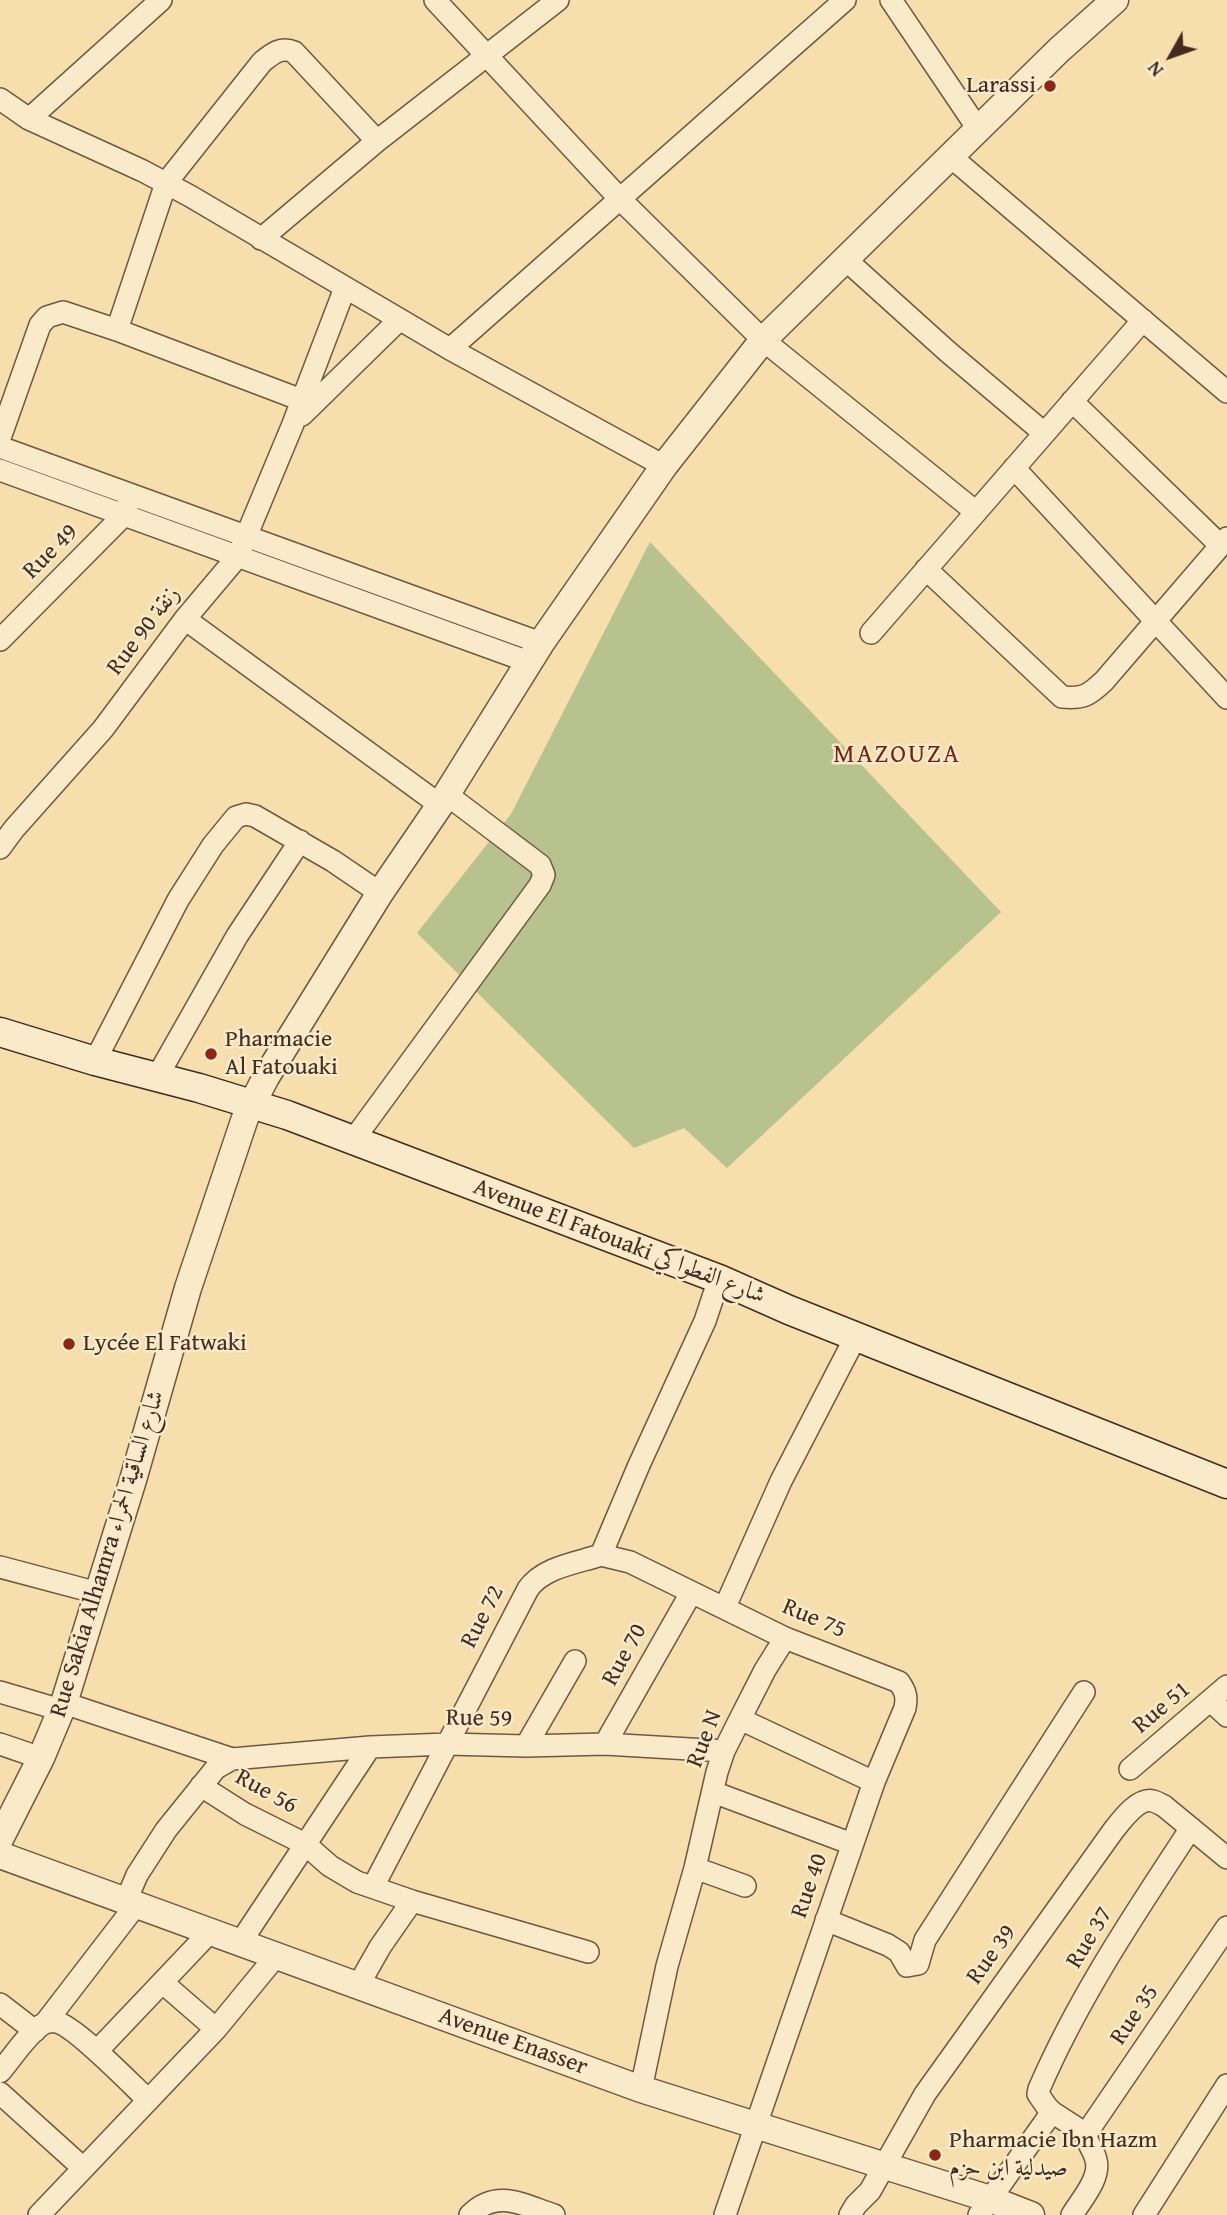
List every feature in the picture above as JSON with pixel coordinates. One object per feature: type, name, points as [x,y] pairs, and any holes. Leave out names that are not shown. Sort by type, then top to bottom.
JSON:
[{"type":"main road","name":"Avenue El Fatouaki شارع الفطواكي","points":[[0,1032],[95,1061],[252,1103],[354,1139],[719,1279],[1227,1484]]},
{"type":"street","points":[[29,119],[161,0]]},
{"type":"street","points":[[435,0],[620,199],[763,340],[976,512]]},
{"type":"street","points":[[261,239],[377,141],[558,0]]},
{"type":"street","points":[[450,349],[845,0]]},
{"type":"street","points":[[891,0],[978,129]]},
{"type":"street","name":"Rue Sakia Alhamra شارع الساقية الحمراء","points":[[0,1839],[41,1758],[63,1706],[133,1480],[188,1288],[244,1118],[252,1103],[380,893],[443,800],[535,653],[664,466],[763,340],[1059,50],[1115,0]]},
{"type":"street","points":[[117,330],[166,183],[262,62],[283,49],[294,52],[377,141]]},
{"type":"street","points":[[0,99],[29,119],[166,183],[450,349],[664,466]]},
{"type":"street","points":[[950,156],[1227,392]]},
{"type":"street","points":[[845,259],[947,351],[1044,433]]},
{"type":"street","points":[[307,402],[345,288]]},
{"type":"street","points":[[0,438],[40,325],[47,317],[63,312],[307,402]]},
{"type":"street","points":[[307,402],[399,320]]},
{"type":"street","points":[[871,633],[1143,320]]},
{"type":"street","points":[[926,569],[1062,697],[1078,698],[1089,694],[1104,681],[1224,542],[1072,401]]},
{"type":"street","name":"Rue 90 زنقة","points":[[0,848],[7,822],[103,729],[242,547],[293,424],[307,402]]},
{"type":"street","points":[[0,447],[127,505],[535,653]]},
{"type":"street","points":[[1014,468],[1227,698]]},
{"type":"street","points":[[0,470],[127,505]]},
{"type":"street","name":"Rue 49","points":[[0,640],[127,505]]},
{"type":"street","points":[[185,619],[540,865],[544,876],[354,1139]]},
{"type":"street","points":[[95,1061],[178,900],[213,845],[241,814],[255,816],[300,841],[380,893]]},
{"type":"street","points":[[157,1077],[237,936],[300,841]]},
{"type":"street","points":[[601,1555],[705,1321],[719,1279]]},
{"type":"street","points":[[725,1607],[781,1481],[856,1336]]},
{"type":"street","name":"Rue 75","points":[[601,1555],[630,1562],[785,1638],[885,1676]]},
{"type":"street","name":"Rue 72","points":[[373,1887],[528,1589],[536,1578],[546,1572],[601,1555]]},
{"type":"street","points":[[0,1567],[98,1593]]},
{"type":"street","name":"Rue 70","points":[[605,1744],[691,1593]]},
{"type":"street","name":"Rue N","points":[[641,2089],[667,1966],[695,1868],[717,1772],[740,1719],[785,1638]]},
{"type":"street","points":[[526,1746],[575,1661]]},
{"type":"street","name":"Rue 40","points":[[725,2215],[874,1782],[905,1709],[905,1690],[900,1682],[885,1676]]},
{"type":"street","name":"Rue 51","points":[[1130,1769],[1227,1686]]},
{"type":"street","points":[[0,1692],[63,1706],[232,1759]]},
{"type":"street","points":[[826,1920],[888,1945],[899,1952],[906,1966],[918,1964],[925,1940],[1084,1692]]},
{"type":"street","points":[[1210,1701],[1227,1716]]},
{"type":"street","points":[[740,1719],[874,1782]]},
{"type":"street","points":[[0,1744],[41,1758]]},
{"type":"street","name":"Rue 59","points":[[232,1759],[370,1747],[447,1744],[605,1744],[724,1751]]},
{"type":"street","points":[[240,1943],[370,1747]]},
{"type":"street","points":[[0,2072],[40,2027],[131,1903],[137,1875],[166,1830],[216,1768],[232,1759]]},
{"type":"street","name":"Rue 56","points":[[201,1786],[245,1814],[305,1844],[346,1877],[412,1900],[588,1952]]},
{"type":"street","points":[[713,1792],[852,1844]]},
{"type":"street","name":"Rue 39","points":[[884,2165],[925,2094],[1127,1815],[1145,1801],[1152,1801],[1164,1806],[1191,1828]]},
{"type":"street","points":[[1191,1828],[1227,1858]]},
{"type":"street","name":"Rue 37","points":[[1052,2112],[1038,2094],[1043,2080],[1117,1941],[1191,1828]]},
{"type":"street","name":"Avenue Enasser","points":[[0,1855],[641,2089],[884,2165],[985,2207],[1031,2215]]},
{"type":"street","points":[[695,1868],[745,1886]]},
{"type":"street","points":[[358,1986],[380,1947],[412,1900]]},
{"type":"street","name":"Rue 35","points":[[1086,2134],[1227,1927]]},
{"type":"street","points":[[97,2051],[210,1932]]},
{"type":"street","points":[[39,2215],[216,2029],[276,1956]]},
{"type":"street","points":[[163,1983],[216,2029]]},
{"type":"street","points":[[0,2004],[40,2027]]},
{"type":"street","points":[[40,2027],[54,2021],[64,2025],[97,2051],[148,2100]]},
{"type":"street","points":[[1144,2215],[1227,2085]]},
{"type":"street","points":[[0,2093],[83,2168]]},
{"type":"street","points":[[985,2207],[1052,2112],[1086,2134],[1087,2142],[1096,2157],[1097,2171],[1072,2215]]},
{"type":"street","points":[[850,2215],[870,2191],[884,2165]]},
{"type":"street","points":[[470,2215],[479,2206],[495,2200],[512,2202],[554,2215]]},
{"type":"green space","points":[[650,542],[1001,912],[727,1168],[684,1128],[634,1148],[417,933],[511,814]]},
{"type":"place","name":"Larassi","points":[[1050,86]]},
{"type":"place","name":"Pharmacie Al Fatouaki","points":[[211,1054]]},
{"type":"place","name":"Lycée El Fatwaki","points":[[69,1344]]},
{"type":"place","name":"Pharmacie Ibn Hazm صيدلية ابن حزم","points":[[935,2155]]},
{"type":"district","name":"MAZOUZA","points":[[897,755]]}]
